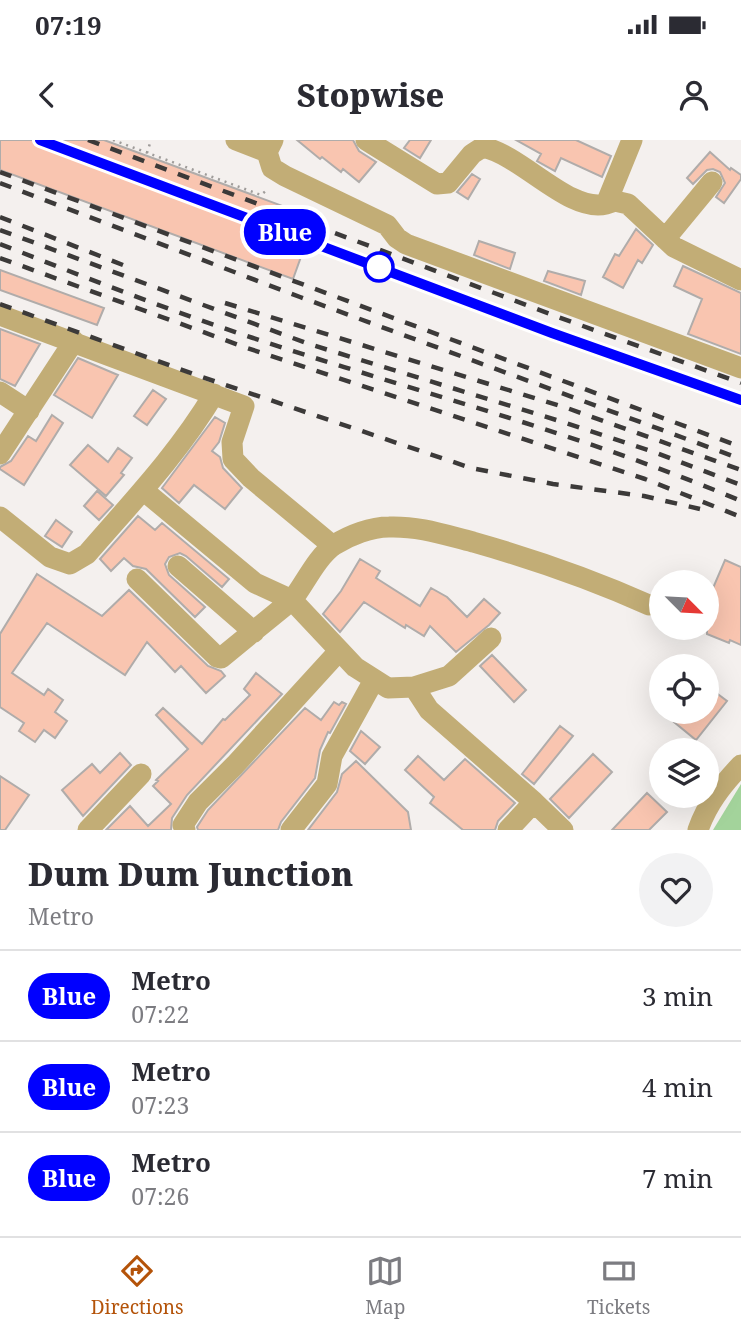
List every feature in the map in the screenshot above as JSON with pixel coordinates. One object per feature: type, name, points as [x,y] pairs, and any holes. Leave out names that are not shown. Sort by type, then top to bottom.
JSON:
[{"type":"street","points":[[236,140],[270,146],[272,168],[387,225],[397,238],[406,244],[741,368]]},
{"type":"street","points":[[366,140],[395,147],[437,184],[447,183],[472,154],[483,147],[498,151],[575,201],[596,206],[615,201],[628,204],[674,247],[741,279]]},
{"type":"street","points":[[606,204],[632,140]]},
{"type":"street","points":[[665,239],[712,182]]},
{"type":"street","points":[[0,315],[244,406],[232,442],[233,459],[251,478],[333,546]]},
{"type":"street","points":[[0,454],[74,341]]},
{"type":"street","points":[[0,392],[29,411]]},
{"type":"street","points":[[0,517],[50,557],[70,564],[87,554],[143,490],[192,431],[215,394]]},
{"type":"street","points":[[143,490],[255,583],[292,600],[355,667],[388,688],[414,687],[449,676],[491,638]]},
{"type":"street","points":[[137,579],[217,657],[225,656],[292,600],[319,559],[333,546],[356,533],[386,527],[421,528],[515,554],[593,580],[649,605]]},
{"type":"street","points":[[178,566],[254,632]]},
{"type":"street","points":[[185,830],[183,825],[198,802],[339,651]]},
{"type":"street","points":[[291,830],[327,784],[332,755],[374,680]]},
{"type":"street","points":[[414,687],[429,710],[563,830]]},
{"type":"street","points":[[698,830],[704,812],[721,786],[741,765]]},
{"type":"street","points":[[88,830],[141,774]]},
{"type":"street","points":[[508,830],[534,802]]},
{"type":"path","points":[[113,140],[261,195],[285,176]]},
{"type":"path","points":[[147,153],[151,140]]},
{"type":"green space","points":[[741,784],[741,830],[713,830]]},
{"type":"building","points":[[0,140],[104,140],[315,218],[293,279],[0,170]]},
{"type":"building","points":[[297,140],[353,140],[359,151],[376,162],[359,182],[343,169],[341,172],[322,157],[320,159]]},
{"type":"building","points":[[410,140],[431,140],[420,158],[404,148]]},
{"type":"building","points":[[516,140],[576,140],[611,156],[602,177],[561,158],[555,171],[537,161],[541,154]]},
{"type":"building","points":[[710,152],[730,170],[731,168],[741,175],[724,203],[716,197],[725,183],[720,172],[707,170],[693,184],[687,178]]},
{"type":"building","points":[[472,174],[480,179],[468,199],[457,192]]},
{"type":"building","points":[[636,229],[653,245],[642,263],[638,260],[623,288],[603,277],[615,254],[619,256]]},
{"type":"building","points":[[479,241],[515,253],[510,269],[474,255]]},
{"type":"building","points":[[683,266],[741,293],[741,354],[688,334],[702,299],[674,286]]},
{"type":"building","points":[[0,270],[104,308],[97,325],[0,290]]},
{"type":"building","points":[[548,271],[585,281],[581,295],[544,281]]},
{"type":"building","points":[[0,329],[40,344],[15,386],[0,379]]},
{"type":"building","points":[[78,358],[118,375],[92,418],[54,395]]},
{"type":"building","points":[[153,390],[166,399],[147,425],[134,416]]},
{"type":"building","points":[[52,415],[63,423],[24,485],[0,467],[11,461],[28,436],[36,441]]},
{"type":"building","points":[[215,417],[225,423],[219,442],[212,451],[220,457],[223,468],[242,488],[225,509],[194,485],[179,503],[162,488]]},
{"type":"building","points":[[88,445],[108,462],[118,448],[132,458],[121,473],[124,475],[106,496],[70,465]]},
{"type":"building","points":[[97,491],[113,505],[99,520],[84,506]]},
{"type":"building","points":[[138,516],[155,530],[162,523],[229,579],[222,587],[186,556],[180,553],[169,557],[165,564],[169,575],[205,607],[195,617],[146,569],[133,566],[124,558],[111,571],[100,559]]},
{"type":"building","points":[[56,520],[72,532],[62,547],[45,536]]},
{"type":"building","points":[[360,559],[380,571],[376,578],[420,606],[431,588],[447,597],[467,617],[484,599],[500,613],[456,652],[430,626],[424,636],[406,625],[405,628],[364,602],[340,632],[323,614]]},
{"type":"building","points":[[725,560],[741,567],[741,645],[719,639],[719,574]]},
{"type":"building","points":[[37,574],[102,616],[129,590],[208,666],[221,671],[225,676],[206,693],[181,666],[175,672],[147,642],[125,675],[47,623],[12,673],[44,695],[48,689],[63,700],[55,712],[67,721],[55,738],[44,730],[35,742],[19,731],[24,723],[0,707],[0,634]]},
{"type":"building","points":[[492,655],[526,690],[514,702],[480,666]]},
{"type":"building","points":[[256,673],[282,694],[187,795],[172,818],[171,830],[106,830],[130,806],[148,826],[171,804],[153,786],[188,749],[156,715],[163,708],[202,744],[223,719],[250,695],[244,689]]},
{"type":"building","points":[[719,695],[727,701],[719,711]]},
{"type":"building","points":[[334,702],[339,705],[342,702],[346,704],[320,750],[315,778],[281,822],[278,830],[198,830],[197,827],[208,810],[305,708],[321,720]]},
{"type":"building","points":[[676,724],[709,724],[698,738],[694,738]]},
{"type":"building","points":[[560,726],[573,736],[534,784],[522,774]]},
{"type":"building","points":[[361,731],[380,747],[365,764],[350,751]]},
{"type":"building","points":[[120,753],[131,765],[83,816],[62,790],[92,764],[100,773]]},
{"type":"building","points":[[593,754],[612,772],[569,818],[550,799]]},
{"type":"building","points":[[418,756],[444,780],[465,759],[515,803],[498,821],[495,830],[463,830],[430,803],[434,797],[405,770]]},
{"type":"building","points":[[356,761],[408,812],[411,830],[308,830],[337,792],[342,774]]},
{"type":"building","points":[[0,776],[29,795],[5,830],[0,830]]},
{"type":"building","points":[[647,793],[649,808],[663,808],[667,812],[649,830],[612,830]]},
{"type":"railway","points":[[40,140],[553,333],[741,400]]},
{"type":"railway","points":[[88,140],[741,383]]},
{"type":"railway","points":[[0,172],[741,447]]},
{"type":"railway","points":[[0,183],[300,297],[741,459]]},
{"type":"railway","points":[[0,217],[123,265]]},
{"type":"railway","points":[[0,230],[309,344],[566,423],[741,485]]},
{"type":"railway","points":[[0,244],[221,327],[560,434],[741,501]]},
{"type":"railway","points":[[0,258],[247,348],[645,479],[741,517]]},
{"type":"railway","points":[[225,303],[567,408],[741,470]]},
{"type":"railway","points":[[0,304],[199,376],[471,468],[553,484],[644,496],[700,509]]},
{"type":"metro line","name":"Blue","points":[[40,140],[552,333],[741,400]]}]
